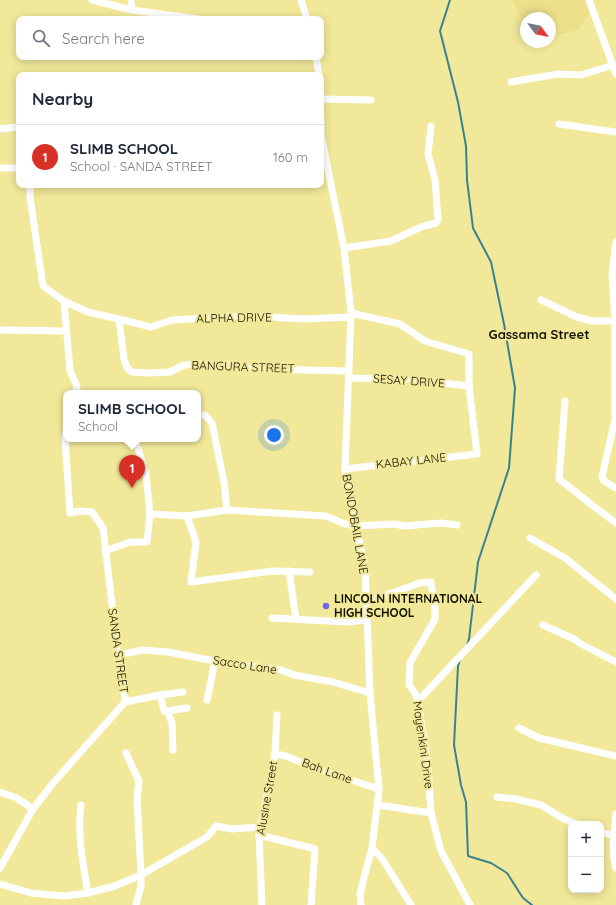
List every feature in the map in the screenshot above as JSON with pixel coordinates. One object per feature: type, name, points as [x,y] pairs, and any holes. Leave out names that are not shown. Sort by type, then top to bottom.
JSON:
[{"type":"street","points":[[92,0],[132,10],[176,16]]},
{"type":"street","points":[[131,0],[132,10]]},
{"type":"street","points":[[301,0],[306,16]]},
{"type":"street","points":[[589,0],[616,74]]},
{"type":"street","points":[[316,60],[318,72]]},
{"type":"street","points":[[511,82],[558,74],[581,75],[613,65]]},
{"type":"street","points":[[324,99],[371,100]]},
{"type":"street","points":[[559,124],[616,132]]},
{"type":"street","points":[[344,248],[391,241],[421,227],[436,223],[438,220],[435,180],[428,154],[431,126]]},
{"type":"street","points":[[0,129],[16,127]]},
{"type":"street","name":"BONDOBAIL LANE","points":[[324,165],[325,175],[344,248],[351,315],[345,469],[347,489],[365,565],[370,693],[379,789],[372,848],[360,895],[361,905]]},
{"type":"street","points":[[0,168],[16,168]]},
{"type":"street","points":[[30,188],[43,286],[64,301],[88,312],[119,319]]},
{"type":"street","points":[[616,242],[614,274],[615,419],[602,477],[604,481],[616,488]]},
{"type":"street","points":[[541,300],[577,317],[592,321],[615,321]]},
{"type":"street","points":[[64,301],[70,371],[77,386],[76,390]]},
{"type":"street","name":"ALPHA DRIVE","points":[[119,319],[151,327],[172,320],[252,316],[303,319],[351,315],[400,324],[425,341],[468,354],[469,386]]},
{"type":"street","name":"BANGURA STREET","points":[[119,319],[124,359],[127,368],[132,372],[170,372],[184,365],[198,364],[227,365],[253,369],[349,374]]},
{"type":"street","points":[[0,330],[66,331]]},
{"type":"street","name":"SESAY DRIVE","points":[[349,374],[409,378],[469,386]]},
{"type":"street","name":"KABAY LANE","points":[[345,469],[478,454],[469,386]]},
{"type":"street","points":[[565,401],[559,479],[616,523]]},
{"type":"street","points":[[201,415],[205,415],[212,423],[224,482],[227,510]]},
{"type":"street","name":"SANDA STREET","points":[[0,868],[33,809],[54,782],[125,702],[103,528],[92,512],[70,512],[65,442]]},
{"type":"street","points":[[105,551],[130,542],[147,542],[150,514],[146,474],[136,442]]},
{"type":"street","points":[[150,514],[187,516],[227,510],[326,516],[345,524],[356,526],[395,524],[404,526],[441,523],[457,525]]},
{"type":"street","points":[[187,516],[196,542],[192,585],[272,571],[310,572]]},
{"type":"street","points":[[530,538],[565,558],[616,599]]},
{"type":"street","points":[[289,571],[296,619]]},
{"type":"street","points":[[418,701],[536,575]]},
{"type":"street","name":"Mayenkini Drive","points":[[366,602],[420,583],[430,582],[435,608],[435,619],[410,663],[409,685],[415,693],[418,701],[428,766],[431,813],[441,851],[470,905]]},
{"type":"street","points":[[272,618],[347,622],[367,620]]},
{"type":"street","points":[[543,626],[574,639],[616,662]]},
{"type":"street","name":"Sacco Lane","points":[[118,655],[142,650],[168,652],[215,661],[281,670],[294,676],[333,682],[370,693]]},
{"type":"street","points":[[207,700],[215,661]]},
{"type":"street","points":[[125,702],[183,692]]},
{"type":"street","points":[[160,695],[164,711],[167,711],[172,723],[173,750]]},
{"type":"street","points":[[167,711],[187,708]]},
{"type":"street","name":"Alusine Street","points":[[262,905],[259,834],[275,754],[277,715]]},
{"type":"street","points":[[519,728],[539,738],[616,756]]},
{"type":"street","points":[[126,753],[139,781],[137,799],[141,875],[136,905]]},
{"type":"street","name":"Bah Lane","points":[[275,754],[286,756],[320,770],[379,789]]},
{"type":"street","points":[[0,792],[17,798],[33,809]]},
{"type":"street","points":[[497,797],[516,799],[541,805],[569,821]]},
{"type":"street","points":[[81,805],[80,817],[82,857],[88,893]]},
{"type":"street","points":[[378,805],[431,813]]},
{"type":"street","points":[[616,814],[614,836],[614,864],[616,868]]},
{"type":"street","points":[[0,884],[31,893],[64,896],[88,893],[115,886],[141,875],[207,837],[216,826],[232,829],[260,826]]},
{"type":"street","points":[[604,833],[614,836]]},
{"type":"street","points":[[259,834],[315,849],[311,905]]},
{"type":"street","points":[[372,848],[383,860],[411,905]]},
{"type":"shaded area","points":[[512,0],[587,0],[592,10],[578,30],[556,36],[556,12],[520,12],[520,15]]},
{"type":"waterway","points":[[450,0],[440,31],[458,102],[466,146],[467,180],[473,228],[491,262],[515,388],[509,468],[478,562],[467,645]]},
{"type":"waterway","points":[[460,660],[458,666],[454,745],[461,785],[466,802],[468,856],[491,863],[507,873],[523,898],[532,905]]},
{"type":"place","name":"SLIMB SCHOOL","points":[[132,488]]},
{"type":"place","name":"LINCOLN INTERNATIONAL HIGH SCHOOL","points":[[326,606]]},
{"type":"district","name":"Gassama Street","points":[[539,334]]}]
